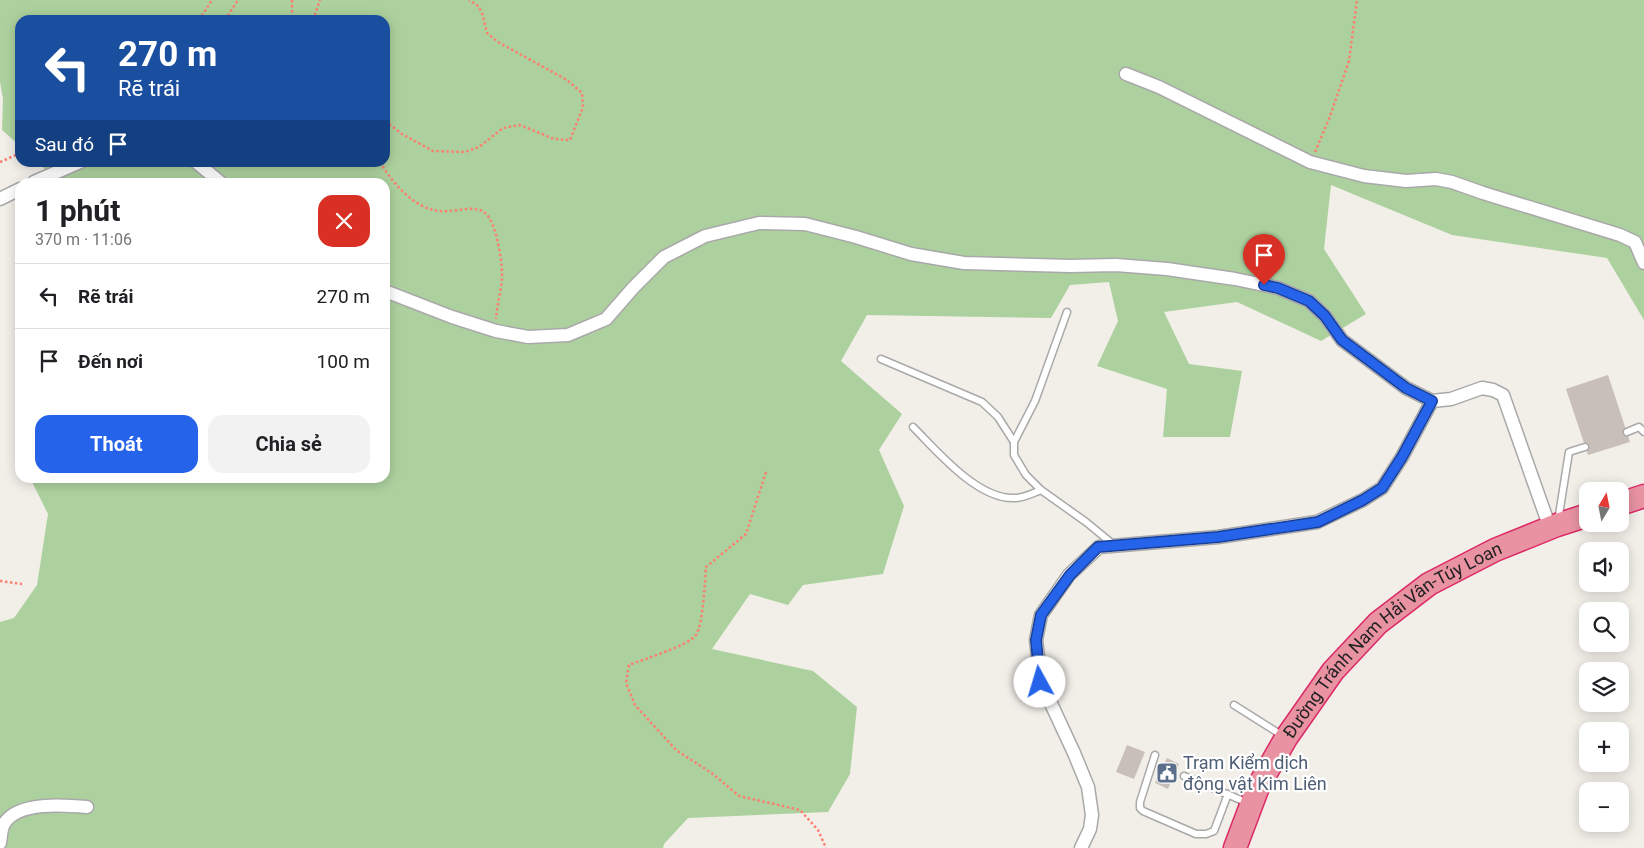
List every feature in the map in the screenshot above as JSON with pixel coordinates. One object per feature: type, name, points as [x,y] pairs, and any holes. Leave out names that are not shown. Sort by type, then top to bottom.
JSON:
[{"type":"highway","points":[[1629,501],[1644,496]]},
{"type":"highway","name":"Đường Tránh Nam Hải Vân-Túy Loan","points":[[1235,848],[1258,787],[1286,738],[1333,671],[1378,623],[1428,584],[1495,550],[1553,526],[1579,518]]},
{"type":"street","points":[[1126,74],[1159,87],[1310,162],[1364,176],[1406,181],[1436,179],[1452,182],[1620,235],[1635,242],[1644,263]]},
{"type":"street","points":[[43,178],[68,167]]},
{"type":"street","points":[[202,167],[215,178]]},
{"type":"street","points":[[0,199],[15,192]]},
{"type":"street","points":[[390,293],[452,317],[496,331],[528,337],[568,335],[606,319],[664,256],[705,236],[758,223],[806,224],[911,254],[964,263],[1070,266],[1116,265],[1235,279],[1278,288],[1309,301],[1325,316],[1342,340],[1406,388],[1432,401],[1451,399],[1482,388],[1493,390],[1503,395],[1553,526]]},
{"type":"street","points":[[1081,848],[1090,828],[1092,815],[1088,788],[1074,753],[1040,682],[1036,640],[1041,615],[1070,575],[1098,547],[1218,537],[1318,522],[1363,500],[1382,488],[1402,457],[1432,401]]},
{"type":"street","points":[[0,846],[3,825],[8,818],[25,810],[45,806],[87,807]]},
{"type":"lane","points":[[1066,312],[1035,401],[1014,442],[1014,455],[1026,475],[1041,490],[1086,522],[1114,545]]},
{"type":"lane","points":[[881,358],[982,402],[998,417],[1014,442]]},
{"type":"lane","points":[[913,427],[951,465],[971,482],[987,492],[999,497],[1018,498],[1041,490]]},
{"type":"lane","points":[[1627,432],[1639,427],[1644,432]]},
{"type":"lane","points":[[1553,526],[1569,452],[1585,446]]},
{"type":"lane","points":[[1234,704],[1286,738]]},
{"type":"lane","points":[[1155,755],[1140,802],[1140,808],[1143,812],[1196,834],[1206,834],[1214,831],[1228,794]]},
{"type":"lane","points":[[1184,776],[1252,804]]},
{"type":"path","points":[[203,15],[212,0]]},
{"type":"path","points":[[228,15],[238,0]]},
{"type":"path","points":[[292,0],[292,15]]},
{"type":"path","points":[[315,15],[320,0]]},
{"type":"path","points":[[390,125],[402,134],[433,151],[466,152],[479,147],[503,128],[520,125],[554,139],[570,140],[583,107],[582,93],[568,80],[498,42],[487,33],[482,13],[478,6],[469,0]]},
{"type":"path","points":[[1310,162],[1329,119],[1349,61],[1357,0]]},
{"type":"path","points":[[0,162],[15,155]]},
{"type":"path","points":[[384,167],[400,190],[427,208],[446,212],[473,209],[484,212],[492,221],[502,274],[496,331]]},
{"type":"path","points":[[766,472],[746,534],[706,567],[703,609],[696,635],[685,644],[630,665],[626,683],[635,706],[676,750],[713,774],[739,796],[800,810],[818,830],[826,848]]},
{"type":"path","points":[[0,582],[22,584]]},
{"type":"green space","points":[[0,0],[1644,0],[1644,320],[1607,258],[1452,235],[1331,185],[1324,249],[1366,314],[1321,341],[1237,302],[1164,312],[1189,364],[1242,371],[1230,437],[1163,437],[1167,389],[1097,366],[1118,321],[1109,282],[1070,285],[1051,318],[867,315],[841,361],[902,414],[879,450],[904,506],[883,574],[803,585],[788,605],[750,594],[712,649],[813,671],[857,707],[850,774],[828,812],[688,818],[664,844],[663,848],[0,848],[0,622],[14,618],[37,585],[48,514],[32,483],[390,483],[390,178],[55,178],[43,167],[390,167],[390,15],[15,15],[15,142],[2,130],[3,99],[0,82]]},
{"type":"building","points":[[1608,375],[1630,442],[1588,455],[1566,389]]},
{"type":"building","points":[[1127,745],[1145,752],[1134,779],[1116,772]]},
{"type":"building","name":"Trạm Kiểm dịch động vật Kim Liên","points":[[1167,758],[1179,764],[1168,789],[1155,783]]},
{"type":"place","name":"Trạm Kiểm dịch động vật Kim Liên","points":[[1167,773]]},
{"type":"route","points":[[1040,682],[1036,640],[1041,615],[1070,575],[1098,547],[1218,537],[1318,522],[1363,500],[1382,488],[1402,457],[1432,401],[1406,388],[1342,340],[1325,316],[1309,301],[1278,288],[1264,285]]}]
